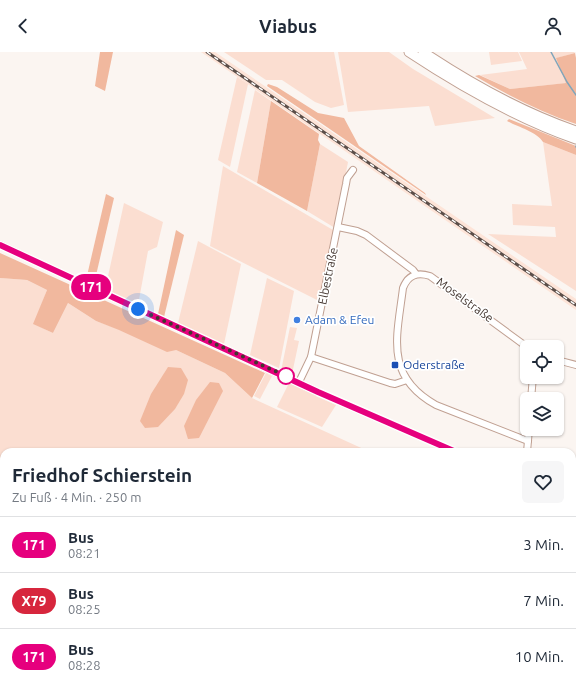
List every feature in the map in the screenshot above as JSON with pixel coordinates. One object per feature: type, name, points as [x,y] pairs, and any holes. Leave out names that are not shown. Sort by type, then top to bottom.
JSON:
[{"type":"highway","points":[[409,52],[458,84],[494,104],[540,126],[576,139]]},
{"type":"highway","points":[[423,52],[462,77],[503,100],[543,119],[576,131]]},
{"type":"street","name":"Elbestraße","points":[[299,382],[311,357],[346,184],[353,170]]},
{"type":"street","name":"Moselstraße","points":[[338,228],[357,231],[366,235],[413,270],[416,274],[425,274],[435,279],[520,342]]},
{"type":"street","points":[[0,245],[331,397],[447,448]]},
{"type":"street","points":[[416,274],[409,278],[403,288],[397,338],[398,359],[407,380],[422,396],[436,405],[528,441]]},
{"type":"street","points":[[311,357],[390,383],[395,384],[407,380]]},
{"type":"street","points":[[564,362],[576,365]]},
{"type":"street","points":[[527,448],[528,436]]},
{"type":"shaded area","points":[[100,52],[113,52],[105,91],[95,86]]},
{"type":"shaded area","points":[[201,52],[215,52],[576,299],[576,310]]},
{"type":"shaded area","points":[[224,52],[334,52],[344,105],[331,108],[315,102],[282,80],[266,80]]},
{"type":"shaded area","points":[[338,52],[389,52],[413,69],[495,118],[435,126],[429,106],[348,112]]},
{"type":"shaded area","points":[[489,52],[518,52],[522,61],[491,65]]},
{"type":"shaded area","points":[[519,52],[574,52],[575,53],[557,58],[567,83],[510,89],[480,75],[527,69]]},
{"type":"shaded area","points":[[575,53],[576,124],[524,103],[475,76],[479,75],[510,89],[566,83],[556,58]]},
{"type":"shaded area","points":[[237,77],[248,84],[230,167],[218,160]]},
{"type":"shaded area","points":[[268,84],[277,87],[318,113],[344,118],[359,146],[426,195],[267,86]]},
{"type":"shaded area","points":[[255,90],[271,101],[257,183],[237,172]]},
{"type":"shaded area","points":[[271,101],[319,134],[318,140],[320,144],[307,211],[257,183]]},
{"type":"shaded area","points":[[509,119],[576,146],[576,155],[543,142],[536,135],[507,121]]},
{"type":"shaded area","points":[[543,142],[576,155],[576,291],[488,234],[556,237],[555,227],[513,225],[512,204],[552,206]]},
{"type":"shaded area","points":[[320,144],[348,162],[335,228],[307,211]]},
{"type":"shaded area","points":[[223,166],[333,230],[335,233],[321,300],[319,301],[210,246]]},
{"type":"shaded area","points":[[106,194],[114,198],[94,284],[86,280]]},
{"type":"shaded area","points":[[124,203],[163,222],[157,247],[148,251],[138,305],[105,290]]},
{"type":"shaded area","points":[[176,230],[184,235],[164,317],[158,314]]},
{"type":"shaded area","points":[[198,241],[241,264],[224,344],[178,323]]},
{"type":"shaded area","points":[[0,253],[265,373],[252,398],[225,373],[176,350],[167,352],[96,321],[68,303],[53,333],[33,324],[47,290],[27,280],[0,278]]},
{"type":"shaded area","points":[[0,278],[27,280],[47,290],[34,324],[53,333],[68,303],[96,321],[176,350],[225,373],[252,398],[361,448],[0,448]]},
{"type":"shaded area","points":[[267,278],[294,291],[279,368],[250,355]]},
{"type":"shaded area","points":[[290,327],[297,328],[294,340],[299,341],[292,374],[281,371]]},
{"type":"shaded area","points":[[168,367],[181,368],[188,380],[184,394],[175,409],[158,427],[145,428],[140,421],[151,394]]},
{"type":"shaded area","points":[[266,373],[272,376],[260,399],[254,396]]},
{"type":"shaded area","points":[[210,382],[219,383],[223,391],[199,438],[188,439],[184,426],[196,400]]},
{"type":"shaded area","points":[[289,383],[336,405],[322,427],[277,407]]},
{"type":"waterway","points":[[551,52],[567,82],[576,95]]},
{"type":"railway","points":[[207,52],[576,305]]},
{"type":"bus line","name":"171","points":[[0,245],[318,392],[446,448]]},
{"type":"place","name":"Adam & Efeu","points":[[297,320]]},
{"type":"place","name":"Oderstraße","points":[[395,365]]},
{"type":"route","points":[[138,309],[286,376]]}]
